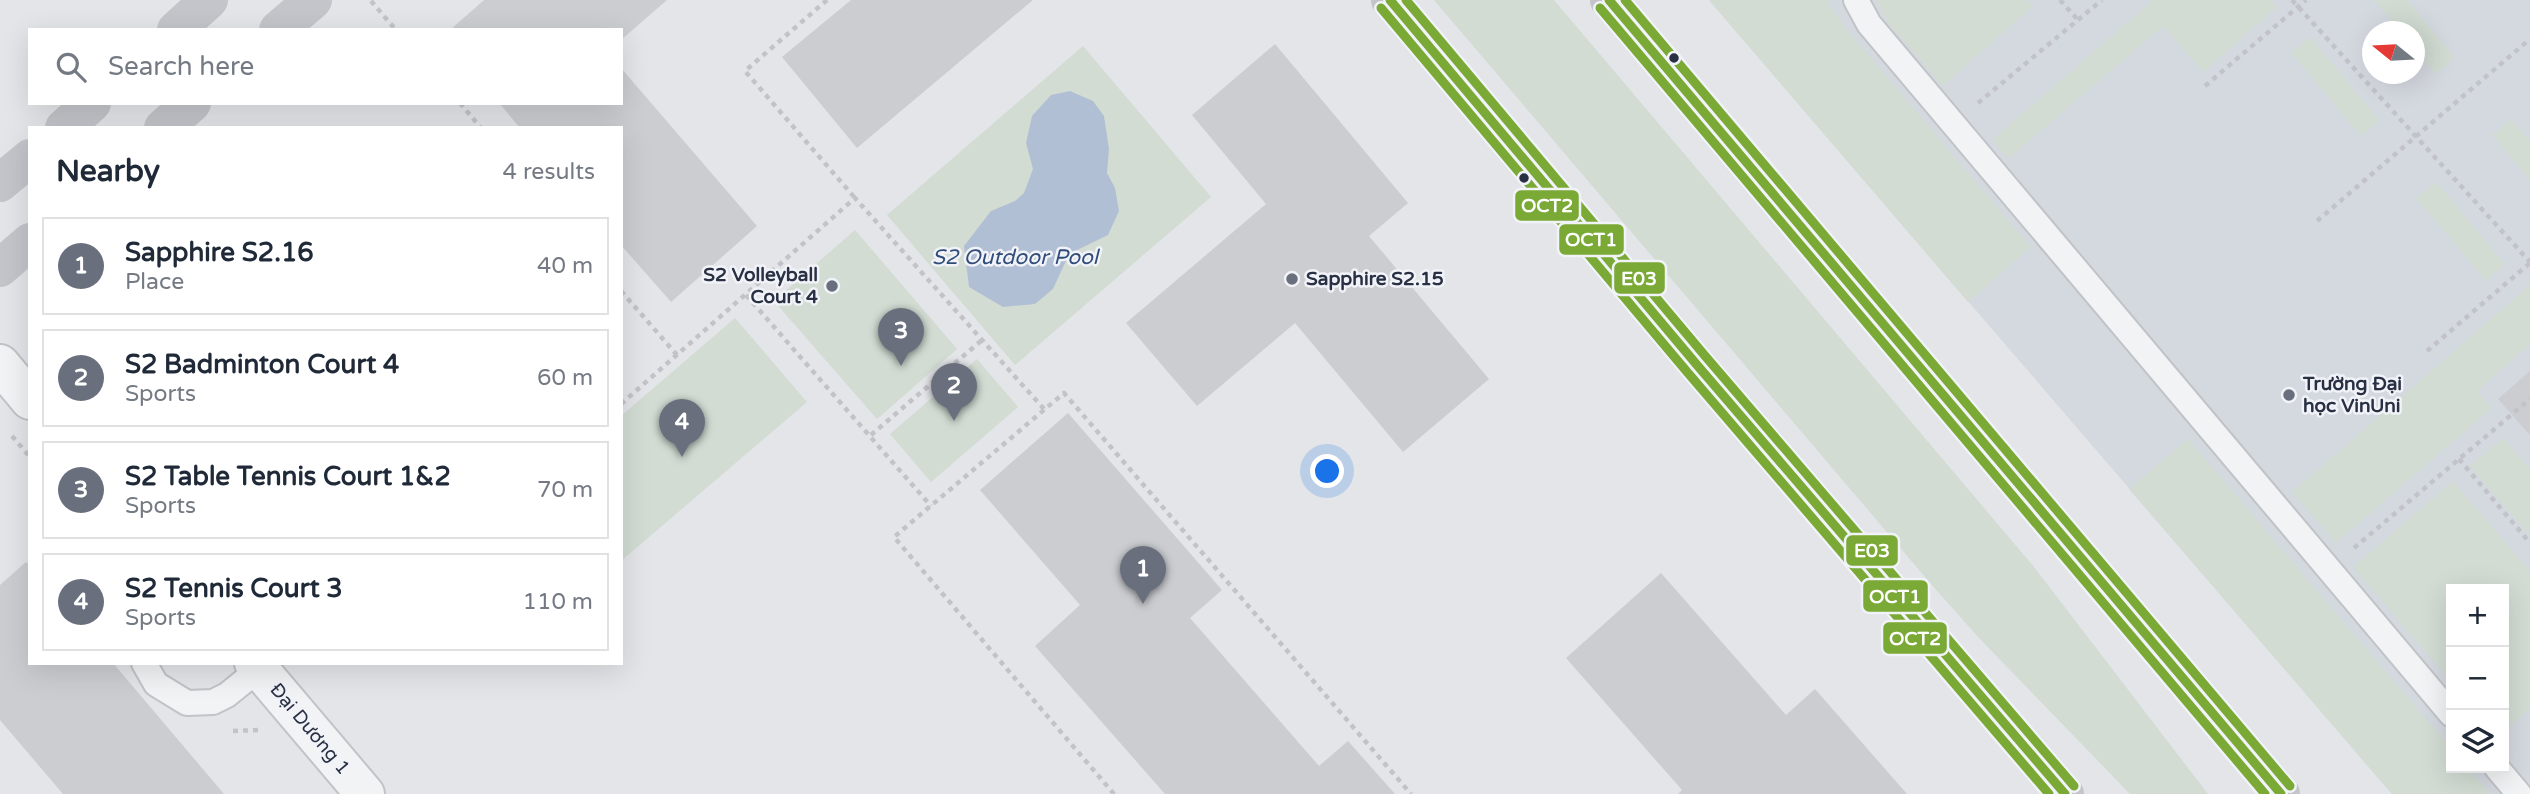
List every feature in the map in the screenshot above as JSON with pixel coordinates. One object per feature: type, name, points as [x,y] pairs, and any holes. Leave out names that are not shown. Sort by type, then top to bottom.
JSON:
[{"type":"main road","points":[[178,28],[209,0]]},
{"type":"main road","points":[[280,28],[313,0]]},
{"type":"main road","points":[[1390,0],[1715,387],[2065,794]]},
{"type":"main road","points":[[1609,0],[2281,794]]},
{"type":"main road","points":[[66,126],[90,105]]},
{"type":"main road","points":[[165,126],[190,105]]},
{"type":"main road","points":[[0,183],[28,160]]},
{"type":"main road","points":[[0,268],[28,244]]},
{"type":"street","points":[[0,364],[28,398]]},
{"type":"street","name":"Đại Dương 1","points":[[256,666],[365,794]]},
{"type":"lane","points":[[1856,0],[1869,24],[2448,710]]},
{"type":"lane","points":[[145,665],[156,684],[187,703],[213,702],[227,695],[256,666]]},
{"type":"lane","points":[[2501,773],[2519,794]]},
{"type":"path","points":[[827,0],[746,71],[855,198],[1044,409]]},
{"type":"path","points":[[2060,0],[2078,20]]},
{"type":"path","points":[[1953,123],[2102,0]]},
{"type":"path","points":[[2292,0],[2530,263],[2427,351]]},
{"type":"path","points":[[2205,86],[2306,0]]},
{"type":"path","points":[[372,1],[394,28]]},
{"type":"path","points":[[2318,221],[2530,39]]},
{"type":"path","points":[[462,105],[479,126]]},
{"type":"path","points":[[623,402],[855,198]]},
{"type":"path","points":[[623,293],[677,355]]},
{"type":"path","points":[[746,295],[931,506]]},
{"type":"path","points":[[871,436],[982,340]]},
{"type":"path","points":[[1114,794],[894,537],[1064,393],[1411,794]]},
{"type":"path","points":[[2329,569],[2530,399]]},
{"type":"path","points":[[2459,459],[2530,542]]},
{"type":"shaded area","points":[[1434,0],[1554,0],[2034,567],[2208,794],[2130,794],[1979,638],[1931,584]]},
{"type":"shaded area","name":"Trường Đại học VinUni","points":[[1709,0],[2530,0],[2530,794],[2392,794]]},
{"type":"shaded area","points":[[1709,0],[1829,0],[1830,6],[1847,30],[2031,247],[1968,302]]},
{"type":"shaded area","points":[[1876,0],[2028,0],[2033,6],[1943,86],[1887,22]]},
{"type":"shaded area","points":[[2153,0],[2271,0],[2277,7],[2203,72],[2163,26],[2008,159],[1992,140]]},
{"type":"shaded area","points":[[2374,0],[2407,0],[2424,21],[2392,21]]},
{"type":"shaded area","points":[[2425,22],[2455,58],[2435,74],[2425,62]]},
{"type":"shaded area","points":[[2310,37],[2379,120],[2361,136],[2291,53]]},
{"type":"shaded area","points":[[1083,46],[1211,197],[1015,365],[887,215]]},
{"type":"shaded area","points":[[2511,119],[2530,142],[2530,181],[2492,135]]},
{"type":"shaded area","points":[[2436,182],[2505,264],[2486,281],[2416,198]]},
{"type":"shaded area","points":[[855,230],[957,349],[877,419],[774,301]]},
{"type":"shaded area","points":[[2530,285],[2530,344],[2477,391],[2492,408],[2336,543],[2292,492]]},
{"type":"shaded area","points":[[735,318],[807,402],[623,559],[623,414]]},
{"type":"shaded area","points":[[977,359],[1018,407],[931,482],[890,434]]},
{"type":"shaded area","points":[[2503,438],[2530,470],[2530,536],[2470,466]]},
{"type":"shaded area","points":[[2188,439],[2446,742],[2446,773],[2472,773],[2491,794],[2392,794],[2129,489]]},
{"type":"shaded area","points":[[2453,481],[2530,571],[2530,709],[2509,727],[2509,584],[2446,584],[2446,676],[2353,567]]},
{"type":"water","name":"S2 Outdoor Pool","points":[[1070,91],[1093,101],[1104,116],[1109,149],[1107,173],[1115,188],[1119,211],[1108,235],[1069,254],[1053,289],[1035,304],[1003,307],[969,287],[964,246],[991,211],[1015,201],[1024,193],[1033,169],[1026,143],[1032,116],[1051,95]]},
{"type":"building","points":[[484,0],[667,0],[623,38],[623,28],[452,28]]},
{"type":"building","points":[[851,0],[1033,0],[857,148],[782,57]]},
{"type":"building","name":"Sapphire S2.15","points":[[1275,44],[1408,203],[1369,236],[1489,379],[1403,452],[1295,323],[1197,406],[1126,323],[1266,204],[1192,115]]},
{"type":"building","points":[[623,70],[757,226],[671,302],[623,247],[623,126],[518,126],[501,105],[623,105]]},
{"type":"building","points":[[2530,371],[2530,435],[2498,399]]},
{"type":"building","points":[[1068,413],[1222,590],[1190,618],[1319,766],[1348,741],[1395,794],[1165,794],[1035,646],[1080,605],[980,490]]},
{"type":"building","points":[[26,562],[28,564],[28,665],[115,665],[224,794],[63,794],[0,720],[0,585]]},
{"type":"building","points":[[1661,573],[1786,715],[1815,689],[1907,794],[1678,794],[1682,790],[1566,658]]},
{"type":"transit line","name":"OCT1","points":[[1390,0],[1697,365],[2065,794]]},
{"type":"transit line","name":"E03","points":[[1406,0],[1706,357],[2074,786]]},
{"type":"transit line","name":"OCT1","points":[[1609,0],[2281,794]]},
{"type":"transit line","name":"E03","points":[[1625,0],[2290,786]]},
{"type":"transit line","name":"OCT2","points":[[1381,8],[1688,373],[2049,794]]},
{"type":"transit line","name":"OCT2","points":[[1600,8],[2265,794]]},
{"type":"place","name":"Sapphire S2.15","points":[[1292,279]]},
{"type":"place","name":"S2 Volleyball Court 4","points":[[832,286]]},
{"type":"place","name":"S2 Table Tennis Court 1&2","points":[[901,366]]},
{"type":"place","name":"Trường Đại học VinUni","points":[[2289,395]]},
{"type":"place","name":"S2 Badminton Court 4","points":[[954,421]]},
{"type":"place","name":"S2 Tennis Court 3","points":[[682,457]]},
{"type":"place","name":"Sapphire S2.16","points":[[1143,604]]}]
